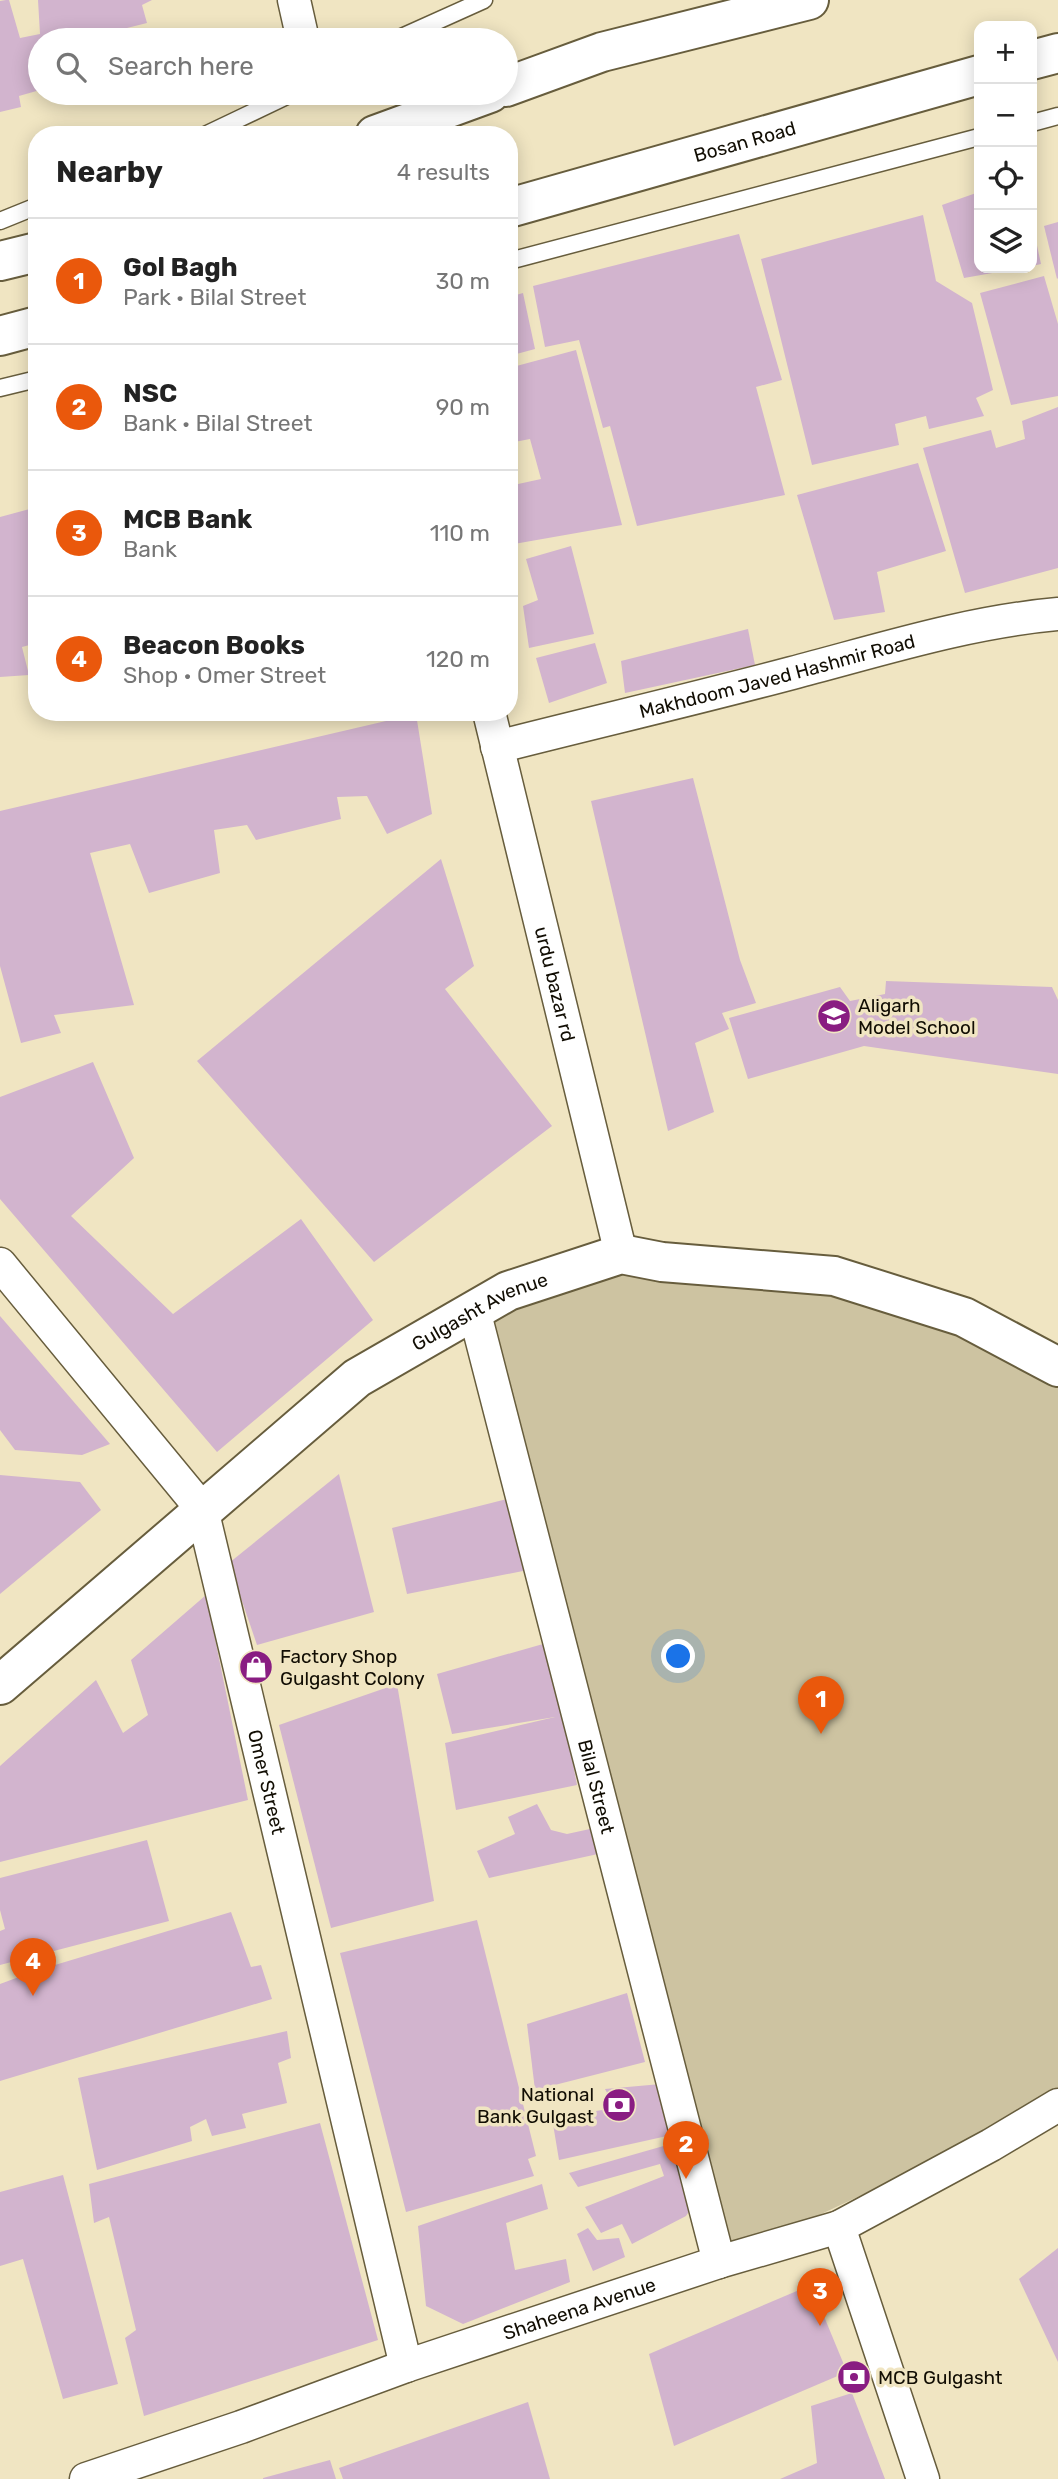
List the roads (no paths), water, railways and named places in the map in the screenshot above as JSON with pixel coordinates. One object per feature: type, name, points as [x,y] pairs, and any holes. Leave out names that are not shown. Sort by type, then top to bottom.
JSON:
[{"type":"street","points":[[294,0],[300,28]]},
{"type":"street","points":[[518,83],[602,52],[809,0]]},
{"type":"street","points":[[1037,59],[1058,53]]},
{"type":"street","name":"Bosan Road","points":[[518,205],[974,76]]},
{"type":"street","points":[[400,126],[457,105]]},
{"type":"street","points":[[0,261],[28,254]]},
{"type":"street","points":[[0,336],[28,328]]},
{"type":"street","name":"Makhdoom Javed Hashmir Road","points":[[497,747],[792,674],[952,630],[1058,614]]},
{"type":"street","name":"urdu bazar rd","points":[[491,721],[621,1254]]},
{"type":"street","name":"Gulgasht Avenue","points":[[0,1685],[357,1378],[508,1291],[621,1254],[662,1262],[834,1276],[964,1317],[1058,1367]]},
{"type":"street","name":"Omer Street","points":[[0,1264],[202,1509],[406,2366]]},
{"type":"street","name":"Bilal Street","points":[[474,1310],[719,2262]]},
{"type":"street","name":"Shaheena Avenue","points":[[86,2479],[241,2427],[406,2366],[719,2262],[839,2227],[991,2145],[1058,2105]]},
{"type":"street","points":[[839,2227],[923,2479]]},
{"type":"lane","points":[[422,28],[484,0]]},
{"type":"lane","points":[[224,126],[268,105]]},
{"type":"lane","points":[[1037,122],[1058,117]]},
{"type":"lane","points":[[518,259],[974,138]]},
{"type":"lane","points":[[0,221],[28,210]]},
{"type":"lane","points":[[0,388],[28,381]]},
{"type":"place","name":"Aligarh Model School","points":[[834,1016]]},
{"type":"place","name":"Factory Shop Gulgasht Colony","points":[[256,1667]]},
{"type":"place","name":"Gol Bagh","points":[[821,1734]]},
{"type":"place","name":"Beacon Books","points":[[33,1996]]},
{"type":"place","name":"National Bank Gulgast","points":[[619,2105]]},
{"type":"place","name":"NSC","points":[[686,2179]]},
{"type":"place","name":"MCB Bank","points":[[820,2326]]},
{"type":"place","name":"MCB Gulgasht","points":[[854,2377]]}]
